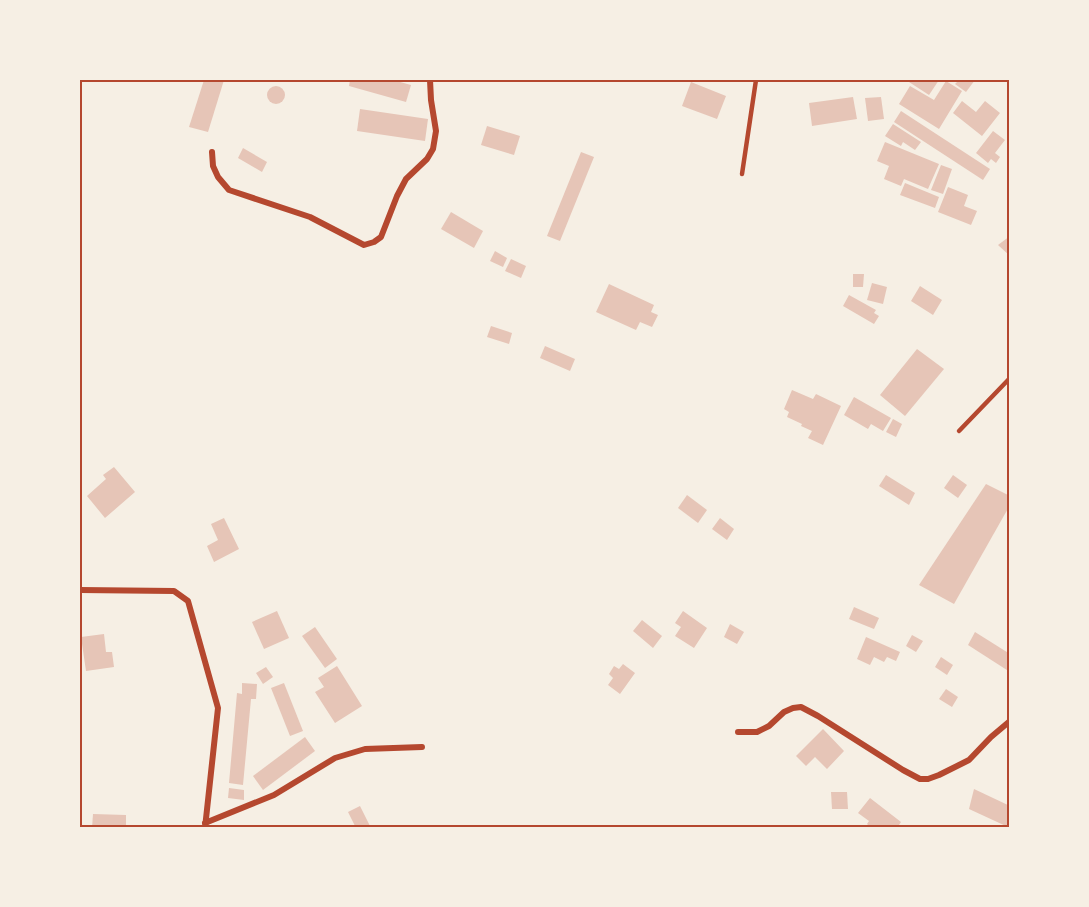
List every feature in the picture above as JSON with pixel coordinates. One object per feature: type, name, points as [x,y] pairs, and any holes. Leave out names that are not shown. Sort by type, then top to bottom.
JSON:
[{"type":"street","points":[[212,152],[213,166],[218,177],[229,190],[310,217],[364,245],[374,242],[381,237],[406,179],[427,159],[433,149],[436,131],[430,80]]},
{"type":"street","points":[[80,590],[174,591],[188,601],[218,708],[205,825],[274,795],[335,758],[364,749],[422,747]]},
{"type":"street","points":[[738,732],[757,732],[769,726],[784,712],[801,707],[903,770],[920,779],[928,779],[969,760],[1010,721]]},
{"type":"lane","points":[[742,174],[756,80]]},
{"type":"lane","points":[[959,431],[1010,378]]},
{"type":"building","points":[[204,80],[224,80],[208,132],[189,127]]},
{"type":"building","points":[[350,80],[393,80],[411,85],[406,102],[349,86]]},
{"type":"building","points":[[910,80],[939,80],[929,95],[909,82]]},
{"type":"building","points":[[959,80],[975,80],[966,92],[955,84]]},
{"type":"building","points":[[946,81],[962,91],[939,129],[899,104],[910,86],[934,100]]},
{"type":"building","points":[[691,82],[726,96],[717,119],[682,106]]},
{"type":"building","points":[[272,86],[280,86],[285,91],[283,102],[272,104],[267,99],[267,91]]},
{"type":"building","points":[[853,97],[857,119],[812,126],[809,103]]},
{"type":"building","points":[[881,97],[884,119],[868,121],[865,98]]},
{"type":"building","points":[[962,101],[976,112],[985,101],[1000,113],[982,136],[953,113]]},
{"type":"building","points":[[360,109],[428,119],[425,141],[357,131]]},
{"type":"building","points":[[901,111],[990,169],[983,180],[894,122]]},
{"type":"building","points":[[893,124],[921,142],[915,150],[903,142],[901,146],[885,136]]},
{"type":"building","points":[[487,126],[520,136],[514,155],[481,145]]},
{"type":"building","points":[[993,131],[1005,140],[995,153],[1000,157],[996,163],[991,159],[988,163],[976,153]]},
{"type":"building","points":[[885,142],[939,164],[928,189],[904,179],[901,186],[884,179],[889,166],[877,161]]},
{"type":"building","points":[[243,148],[267,162],[262,172],[238,158]]},
{"type":"building","points":[[581,152],[594,157],[560,241],[547,236]]},
{"type":"building","points":[[941,165],[952,169],[943,194],[931,190]]},
{"type":"building","points":[[905,183],[939,197],[935,208],[900,195]]},
{"type":"building","points":[[948,187],[968,195],[964,206],[977,211],[971,225],[938,212]]},
{"type":"building","points":[[451,212],[483,231],[474,248],[441,229]]},
{"type":"building","points":[[1010,236],[1010,256],[998,245]]},
{"type":"building","points":[[495,251],[507,258],[503,267],[490,261]]},
{"type":"building","points":[[511,259],[526,266],[521,278],[505,271]]},
{"type":"building","points":[[853,274],[864,274],[863,287],[853,287]]},
{"type":"building","points":[[872,283],[887,287],[883,304],[867,300]]},
{"type":"building","points":[[609,284],[654,305],[651,312],[658,315],[652,327],[640,322],[636,330],[596,312]]},
{"type":"building","points":[[920,286],[942,300],[933,315],[911,301]]},
{"type":"building","points":[[849,295],[876,310],[874,313],[879,316],[874,324],[843,306]]},
{"type":"building","points":[[491,326],[512,333],[509,344],[487,337]]},
{"type":"building","points":[[545,346],[575,359],[570,371],[540,358]]},
{"type":"building","points":[[917,349],[944,369],[905,416],[880,395]]},
{"type":"building","points":[[792,390],[813,399],[816,394],[841,406],[823,445],[808,438],[812,431],[787,417],[789,412],[784,409]]},
{"type":"building","points":[[854,397],[891,418],[883,431],[871,424],[868,429],[844,415]]},
{"type":"building","points":[[893,419],[902,424],[896,437],[886,432]]},
{"type":"building","points":[[114,467],[135,492],[105,518],[87,496],[106,479],[103,475]]},
{"type":"building","points":[[886,475],[915,493],[909,505],[879,486]]},
{"type":"building","points":[[953,475],[967,485],[958,498],[944,488]]},
{"type":"building","points":[[986,484],[1010,496],[1010,505],[954,604],[919,585]]},
{"type":"building","points":[[687,495],[707,510],[698,523],[678,508]]},
{"type":"building","points":[[224,518],[239,549],[214,562],[207,546],[218,540],[211,524]]},
{"type":"building","points":[[720,518],[734,529],[727,540],[712,529]]},
{"type":"building","points":[[854,607],[879,618],[874,629],[849,619]]},
{"type":"building","points":[[277,611],[289,638],[264,649],[252,622]]},
{"type":"building","points":[[683,611],[707,628],[694,648],[675,636],[681,627],[675,623]]},
{"type":"building","points":[[642,620],[662,636],[653,648],[633,631]]},
{"type":"building","points":[[730,624],[744,632],[737,644],[724,637]]},
{"type":"building","points":[[315,627],[337,659],[325,668],[302,636]]},
{"type":"building","points":[[975,632],[1010,654],[1010,672],[968,645]]},
{"type":"building","points":[[104,634],[106,652],[112,652],[114,667],[86,671],[81,637]]},
{"type":"building","points":[[912,635],[923,641],[916,652],[906,646]]},
{"type":"building","points":[[866,637],[900,652],[896,661],[887,657],[884,662],[874,657],[870,665],[857,659]]},
{"type":"building","points":[[941,657],[953,665],[947,675],[935,667]]},
{"type":"building","points":[[623,664],[635,673],[620,694],[608,685],[613,678],[609,674],[614,666],[619,669]]},
{"type":"building","points":[[337,666],[362,706],[335,723],[315,692],[324,687],[318,678]]},
{"type":"building","points":[[266,667],[273,677],[263,684],[256,673]]},
{"type":"building","points":[[242,683],[257,684],[256,699],[251,699],[243,785],[229,783],[237,693],[242,694]]},
{"type":"building","points":[[284,683],[303,731],[290,736],[271,688]]},
{"type":"building","points":[[946,689],[958,697],[952,707],[939,699]]},
{"type":"building","points":[[823,729],[844,751],[827,769],[815,757],[806,766],[796,756]]},
{"type":"building","points":[[305,737],[315,751],[263,790],[253,776]]},
{"type":"building","points":[[229,788],[244,790],[244,800],[228,798]]},
{"type":"building","points":[[974,789],[1010,806],[1008,827],[969,809]]},
{"type":"building","points":[[831,792],[847,792],[848,809],[832,809]]},
{"type":"building","points":[[870,798],[901,822],[897,828],[871,828],[867,824],[869,821],[858,813]]},
{"type":"building","points":[[360,806],[371,828],[356,828],[348,812]]},
{"type":"building","points":[[93,814],[126,815],[126,828],[92,828]]}]
